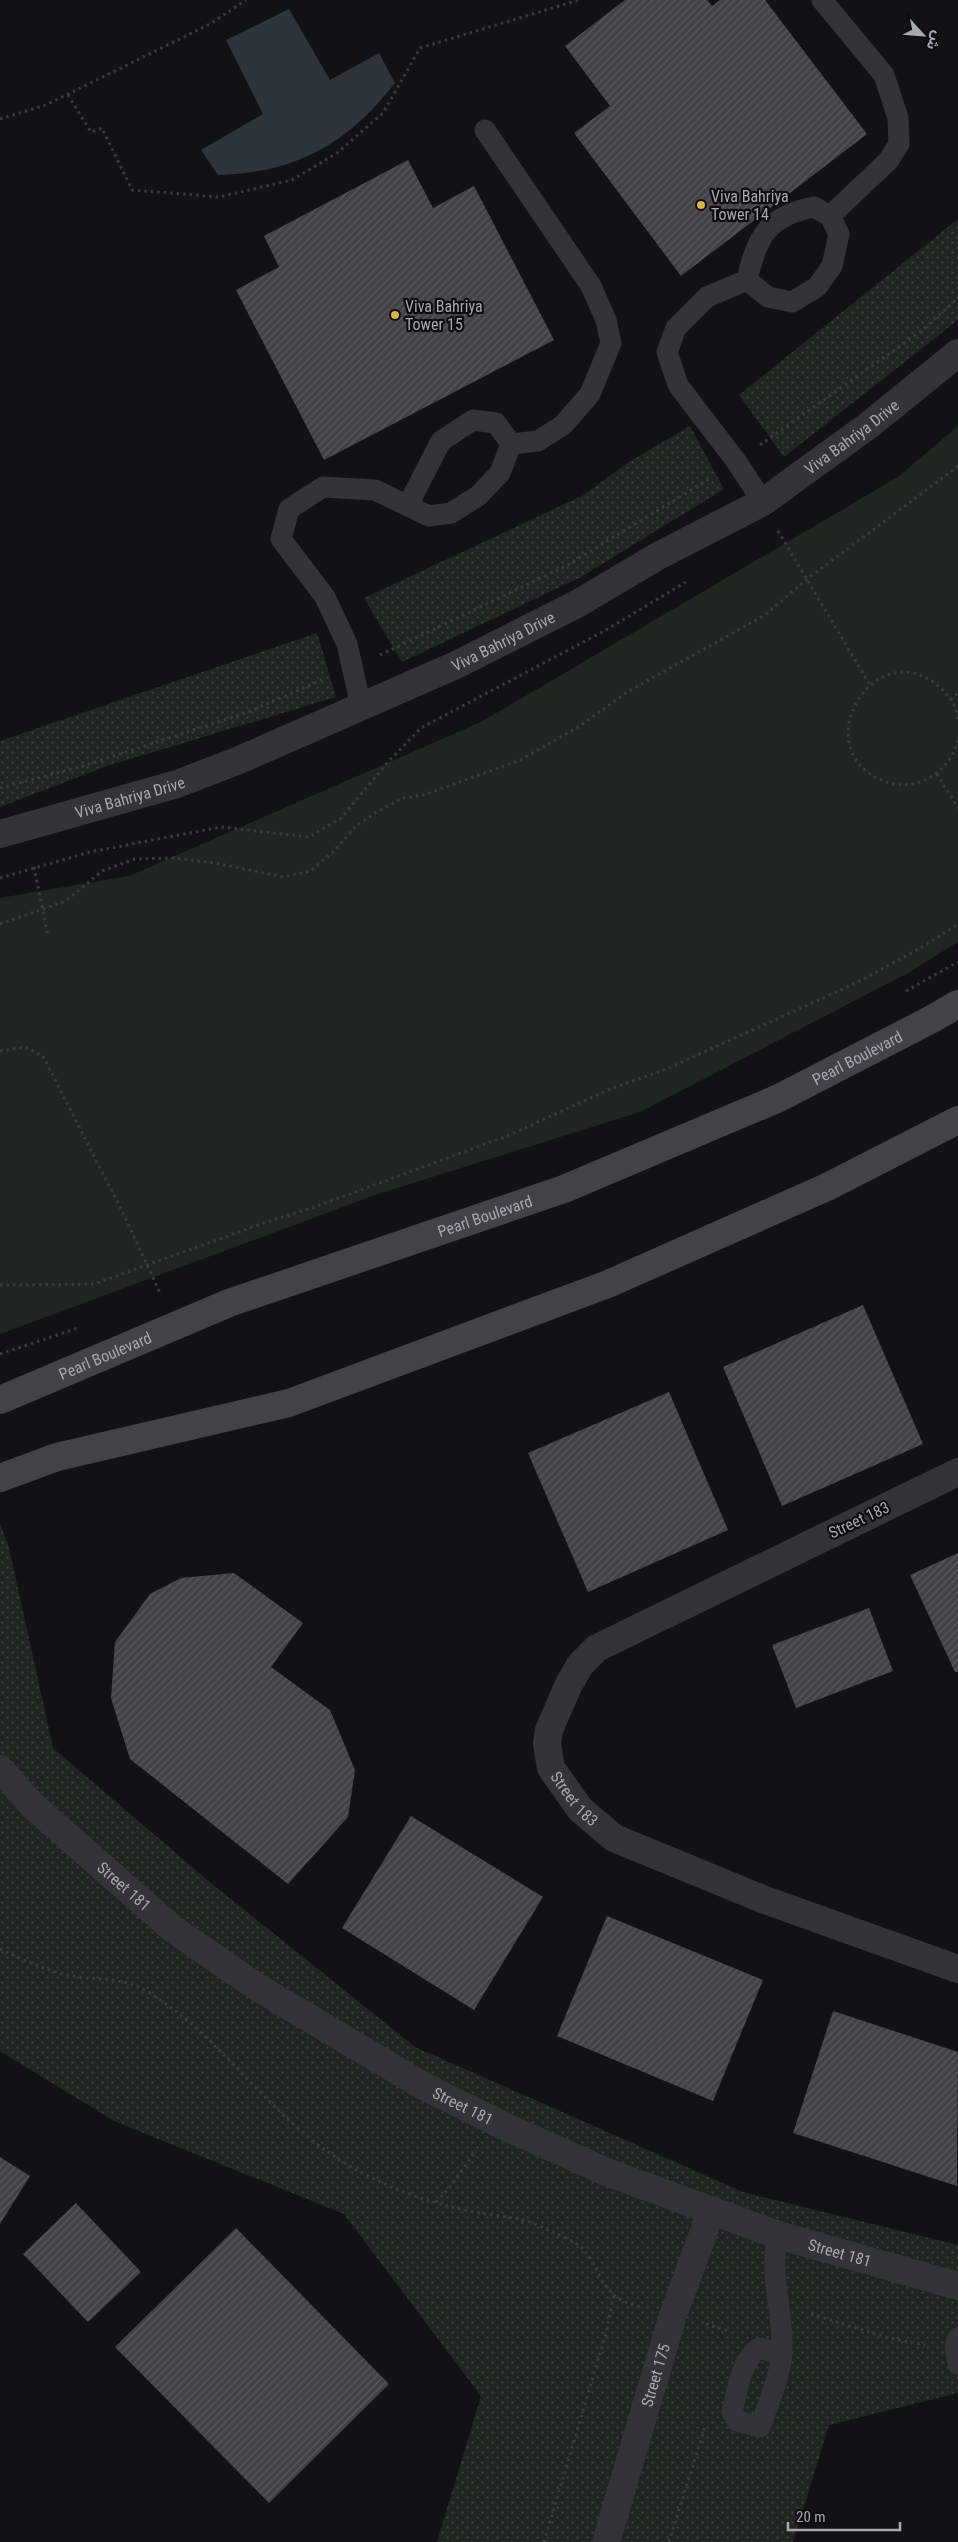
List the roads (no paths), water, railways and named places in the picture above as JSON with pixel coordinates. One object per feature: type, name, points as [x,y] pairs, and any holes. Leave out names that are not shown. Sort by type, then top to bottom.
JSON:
[{"type":"main road","name":"Pearl Boulevard","points":[[0,1400],[229,1303],[564,1189],[779,1098],[958,1004]]},
{"type":"main road","points":[[0,1478],[57,1457],[289,1403],[608,1284],[827,1187],[958,1120]]},
{"type":"main road","points":[[0,1494],[57,1457]]},
{"type":"street","name":"Viva Bahriya Drive","points":[[0,834],[177,784],[287,740],[456,664],[577,604],[658,556],[763,502],[869,425],[958,353]]},
{"type":"street","name":"Street 183","points":[[958,1472],[597,1648],[580,1665],[568,1686],[549,1730],[547,1744],[551,1768],[565,1790],[580,1809],[614,1838],[765,1900],[958,1969]]},
{"type":"street","name":"Street 181","points":[[0,1769],[33,1806],[173,1929],[257,1987],[425,2087],[491,2120],[609,2173],[778,2235],[958,2286]]},
{"type":"street","name":"Street 181","points":[[0,1786],[33,1806]]},
{"type":"street","name":"Street 175","points":[[606,2542],[674,2315],[712,2210]]},
{"type":"lane","points":[[822,0],[884,75],[898,118],[899,144],[888,161],[830,216]]},
{"type":"lane","points":[[485,130],[591,286],[606,320],[611,343],[590,394],[563,425],[538,441],[510,444]]},
{"type":"lane","points":[[814,207],[830,216],[839,234],[832,266],[817,287],[792,302],[768,297],[747,280],[752,259],[766,229],[793,211],[814,207]]},
{"type":"lane","points":[[747,280],[707,297],[676,328],[668,352],[678,385],[736,461],[763,502]]},
{"type":"lane","points":[[408,505],[440,441],[473,420],[496,423],[510,444]]},
{"type":"lane","points":[[360,706],[347,644],[325,597],[281,539],[289,509],[323,487],[374,490],[429,516],[451,513],[478,496],[500,473],[510,444]]},
{"type":"lane","points":[[778,2235],[775,2250],[782,2354]]},
{"type":"place","name":"Viva Bahriya Tower 14","points":[[701,205]]},
{"type":"place","name":"Viva Bahriya Tower 15","points":[[395,315]]}]
